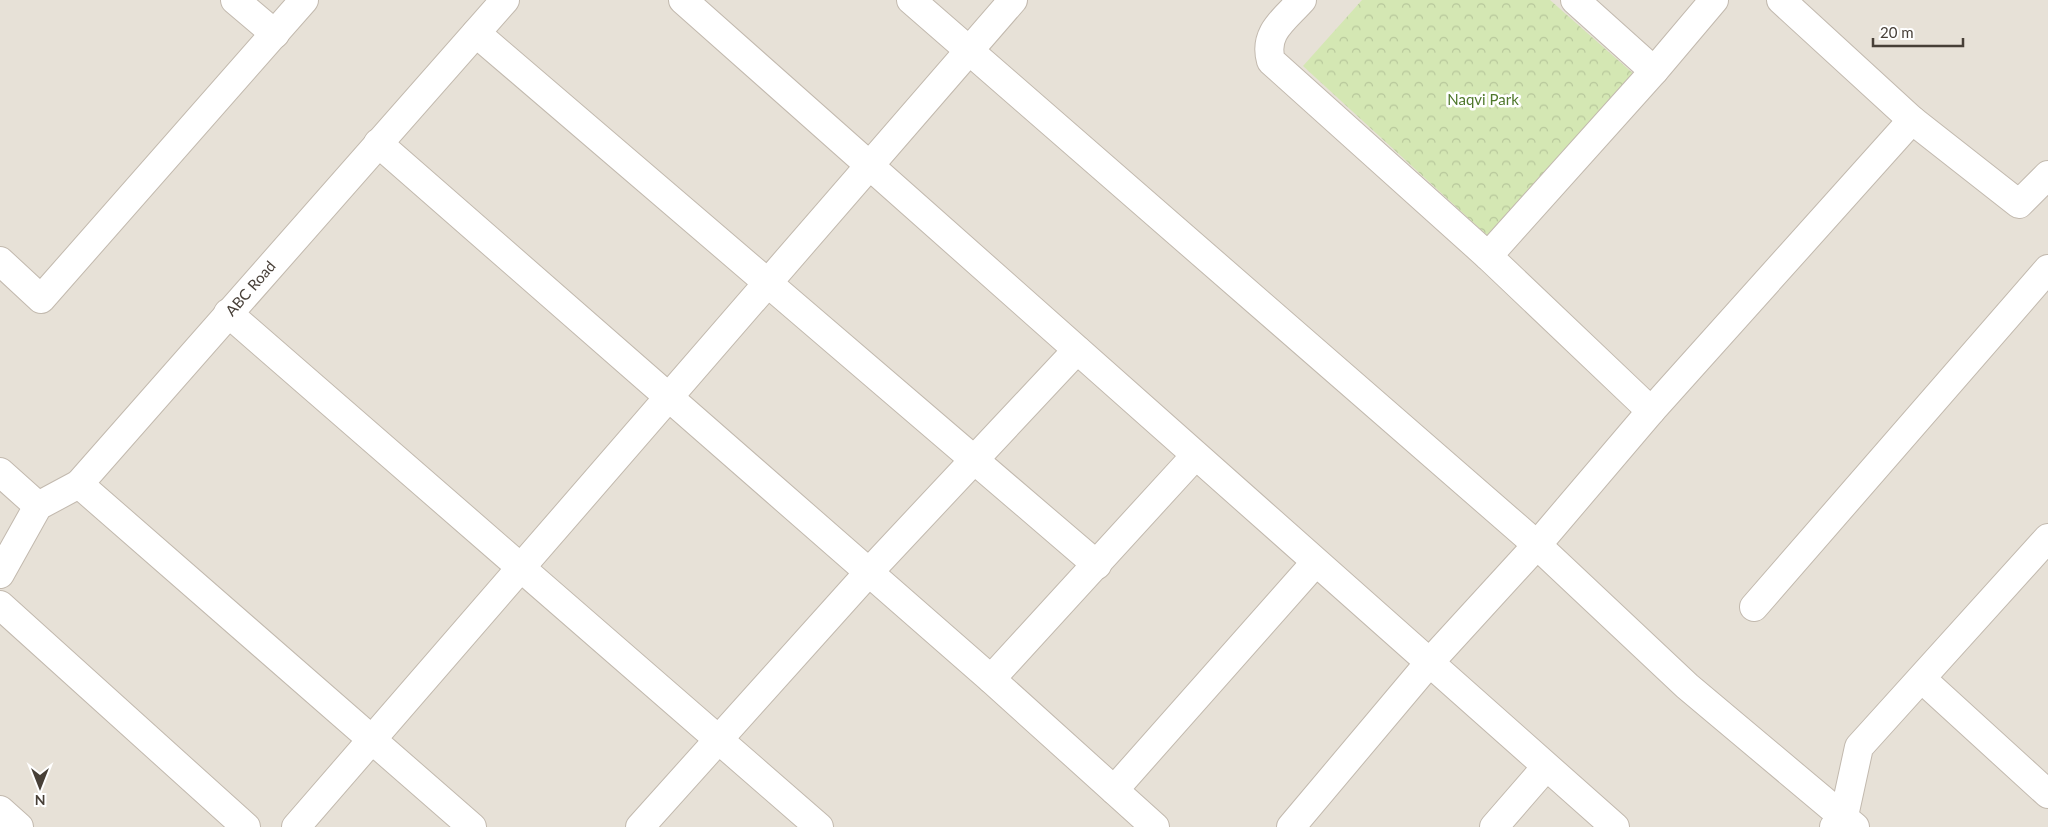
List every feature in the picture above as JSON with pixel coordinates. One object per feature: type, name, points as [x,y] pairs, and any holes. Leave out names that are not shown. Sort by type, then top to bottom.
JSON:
[{"type":"street","points":[[235,0],[275,34]]},
{"type":"street","points":[[0,261],[41,299],[304,0]]},
{"type":"street","name":"ABC Road","points":[[38,506],[79,484],[505,0]]},
{"type":"street","points":[[683,0],[1315,563],[1615,827]]},
{"type":"street","points":[[911,0],[1537,545],[1688,686],[1844,823]]},
{"type":"street","points":[[296,827],[1013,0]]},
{"type":"street","points":[[1302,0],[1271,34],[1267,49],[1271,61],[1488,256],[1651,411]]},
{"type":"street","points":[[1575,0],[1654,71]]},
{"type":"street","points":[[1488,256],[1654,71],[1714,0]]},
{"type":"street","points":[[1781,0],[1912,120],[2019,204],[2048,175]]},
{"type":"street","points":[[476,33],[1097,565]]},
{"type":"street","points":[[1291,827],[1430,663],[1537,545],[1651,411],[1912,120]]},
{"type":"street","points":[[378,143],[991,679],[1155,827]]},
{"type":"street","points":[[1754,607],[2048,269]]},
{"type":"street","points":[[228,313],[819,827]]},
{"type":"street","points":[[640,827],[869,572],[1077,350]]},
{"type":"street","points":[[991,679],[1195,456]]},
{"type":"street","points":[[0,472],[38,506],[0,574]]},
{"type":"street","points":[[79,484],[472,827]]},
{"type":"street","points":[[1844,823],[1859,747],[2048,538]]},
{"type":"street","points":[[1114,790],[1315,563]]},
{"type":"street","points":[[0,605],[246,827]]},
{"type":"street","points":[[1922,679],[2048,794]]},
{"type":"street","points":[[1494,827],[1546,767]]},
{"type":"street","points":[[0,810],[19,827]]},
{"type":"shaded area","points":[[0,0],[2048,0],[2048,827],[0,827]]},
{"type":"green space","name":"Naqvi Park","points":[[1362,0],[1550,0],[1636,76],[1489,237],[1303,66]]}]
